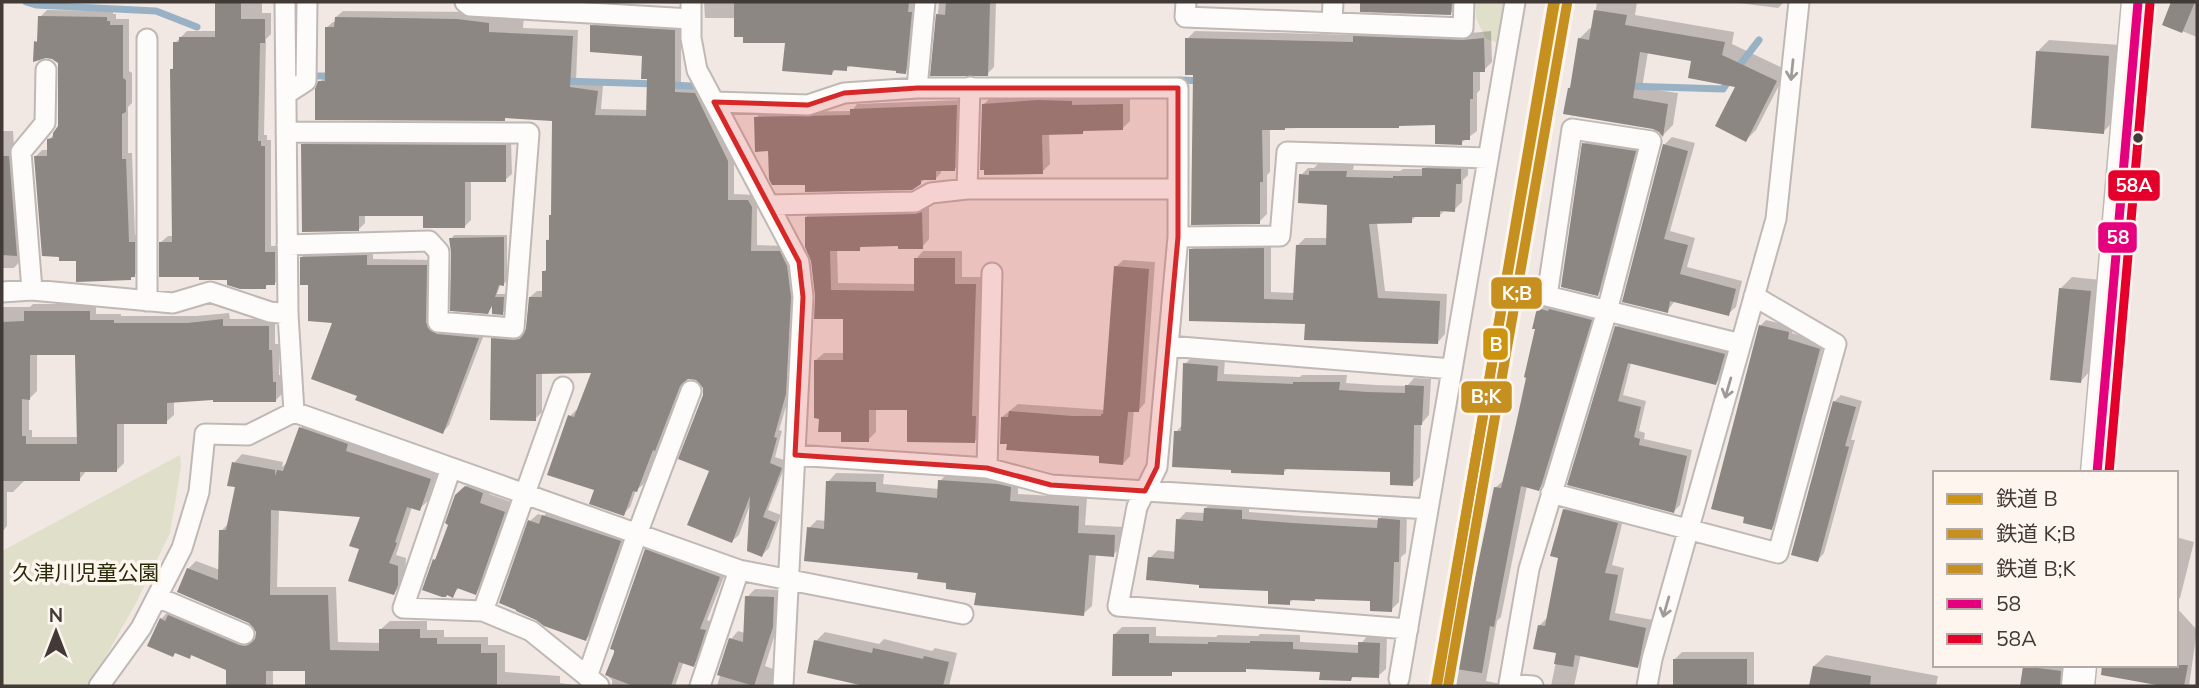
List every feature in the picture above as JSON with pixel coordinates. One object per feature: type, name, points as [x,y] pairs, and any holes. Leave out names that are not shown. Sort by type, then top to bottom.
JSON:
[{"type":"main road","points":[[2097,471],[2138,2]]},
{"type":"main road","points":[[2078,686],[2080,667]]},
{"type":"street","points":[[286,94],[306,81],[307,2]]},
{"type":"street","points":[[465,2],[470,6],[691,11],[691,38],[697,69],[799,262],[801,274],[803,298],[783,686]]},
{"type":"street","points":[[917,88],[925,2]]},
{"type":"street","points":[[1186,2],[1185,17],[1463,28],[1464,2]]},
{"type":"street","points":[[1332,22],[1333,2]]},
{"type":"street","points":[[1399,679],[1515,2]]},
{"type":"street","points":[[1647,686],[1652,659],[1776,219],[1799,2]]},
{"type":"street","points":[[280,5],[286,94],[288,314],[294,412]]},
{"type":"street","points":[[147,39],[147,302]]},
{"type":"street","points":[[32,290],[21,152],[45,123],[46,69]]},
{"type":"street","points":[[967,189],[970,87]]},
{"type":"street","points":[[714,102],[808,105],[844,93],[917,88],[1178,88],[1178,237],[1157,467],[1137,507],[1118,606],[1408,629]]},
{"type":"street","points":[[1533,686],[1509,684],[1529,569],[1607,311],[1651,141],[1572,129],[1547,296],[1607,311],[1741,344]]},
{"type":"street","points":[[286,132],[529,133],[514,328],[438,322],[439,252],[429,241],[287,245]]},
{"type":"street","points":[[1178,237],[1280,236],[1287,152],[1489,158]]},
{"type":"street","points":[[769,205],[915,202],[931,193],[967,189],[1178,188]]},
{"type":"street","points":[[987,468],[992,273]]},
{"type":"street","points":[[2,292],[32,290],[173,303],[211,292],[270,312],[288,314]]},
{"type":"street","points":[[1551,493],[1778,553],[1836,344],[1754,296]]},
{"type":"street","points":[[1168,346],[1452,369]]},
{"type":"street","points":[[482,611],[563,387]]},
{"type":"street","points":[[451,468],[403,608],[482,611],[531,631],[593,682],[637,534],[691,391]]},
{"type":"street","points":[[99,686],[141,628],[182,548],[199,492],[205,434],[248,435],[294,412],[739,570],[963,614]]},
{"type":"street","points":[[795,455],[987,468],[1051,485],[1428,509]]},
{"type":"street","points":[[700,686],[739,570]]},
{"type":"street","points":[[157,597],[244,634]]},
{"type":"highlighted area","points":[[917,88],[1178,88],[1178,237],[1157,467],[1145,491],[1051,485],[987,468],[795,455],[803,297],[799,262],[714,102],[808,105],[844,93]]},
{"type":"green space","points":[[1476,2],[1505,2],[1498,43],[1486,39],[1476,18]]},
{"type":"green space","name":"久津川児童公園","points":[[180,455],[181,467],[170,533],[136,603],[89,686],[2,686],[2,551]]},
{"type":"building","points":[[215,2],[241,2],[241,19],[265,19],[265,43],[260,43],[258,141],[261,141],[261,146],[265,146],[265,252],[275,252],[275,285],[266,285],[266,289],[240,289],[227,285],[227,280],[159,277],[159,242],[172,242],[170,69],[173,69],[173,42],[179,42],[179,37],[215,37]]},
{"type":"building","points":[[734,2],[909,2],[908,12],[912,12],[906,74],[847,66],[847,71],[833,70],[832,75],[782,71],[785,43],[743,43],[743,37],[734,37]]},
{"type":"building","points":[[946,2],[990,2],[988,76],[930,76],[936,14],[945,15]]},
{"type":"building","points":[[1360,2],[1452,2],[1451,15],[1360,12]]},
{"type":"building","points":[[2171,2],[2195,2],[2182,33],[2162,25]]},
{"type":"building","points":[[1594,10],[1627,15],[1625,25],[1725,42],[1722,55],[1777,81],[1746,142],[1715,126],[1735,87],[1688,78],[1691,61],[1640,52],[1633,98],[1668,104],[1663,137],[1653,129],[1563,114],[1578,38],[1589,40]]},
{"type":"building","points":[[38,16],[107,17],[110,25],[123,25],[126,112],[122,114],[122,159],[126,159],[129,242],[135,242],[135,277],[131,277],[131,280],[76,282],[76,261],[59,261],[59,257],[42,256],[34,156],[47,156],[47,139],[53,138],[58,126],[58,63],[46,58],[33,62]]},
{"type":"building","points":[[335,17],[457,19],[489,23],[489,32],[573,36],[570,87],[598,91],[595,115],[646,116],[647,79],[641,79],[642,56],[590,52],[590,25],[675,30],[675,92],[695,93],[728,161],[728,200],[748,200],[752,207],[751,251],[780,251],[787,266],[791,297],[786,394],[770,463],[782,468],[763,517],[776,522],[762,557],[747,551],[750,496],[732,543],[687,525],[709,471],[678,459],[703,395],[703,388],[696,380],[688,379],[680,386],[655,451],[653,450],[637,492],[633,491],[624,516],[589,504],[594,490],[547,475],[568,415],[574,417],[591,373],[536,374],[536,421],[490,420],[491,338],[520,339],[526,329],[529,297],[542,297],[542,271],[546,271],[546,240],[549,240],[551,215],[552,121],[505,118],[505,121],[315,120],[315,89],[318,81],[325,81],[325,27],[334,27]]},
{"type":"building","points":[[1353,36],[1463,40],[1484,38],[1485,72],[1473,72],[1470,140],[1462,140],[1462,145],[1435,144],[1435,125],[1262,130],[1263,182],[1260,182],[1260,224],[1191,225],[1193,75],[1185,75],[1185,38],[1353,42]]},
{"type":"building","points":[[2036,51],[2109,56],[2104,134],[2031,128]]},
{"type":"building","points":[[1038,100],[1072,101],[1072,105],[1123,104],[1123,130],[1042,135],[1043,174],[984,175],[984,170],[980,170],[982,104]]},
{"type":"building","points":[[957,105],[955,171],[936,171],[936,180],[921,180],[921,184],[912,190],[805,192],[805,185],[772,185],[769,179],[768,151],[755,152],[754,117],[850,115],[850,109]]},
{"type":"building","points":[[1582,143],[1636,151],[1598,296],[1561,287]]},
{"type":"building","points":[[301,144],[506,145],[506,182],[465,182],[465,228],[423,228],[423,216],[359,216],[359,231],[302,232]]},
{"type":"building","points":[[1663,144],[1688,151],[1664,239],[1688,245],[1680,274],[1736,289],[1729,316],[1670,301],[1668,313],[1622,302]]},
{"type":"building","points":[[2,156],[9,156],[17,256],[2,255]]},
{"type":"building","points":[[1422,168],[1461,169],[1461,184],[1456,184],[1455,212],[1440,211],[1440,217],[1412,217],[1412,223],[1369,224],[1378,298],[1440,301],[1438,344],[1304,340],[1305,324],[1189,321],[1189,249],[1264,248],[1264,299],[1293,300],[1296,245],[1326,245],[1327,205],[1298,203],[1299,174],[1309,175],[1309,171],[1347,171],[1346,177],[1393,178],[1422,176]]},
{"type":"building","points":[[922,212],[923,249],[898,249],[898,246],[860,247],[860,251],[830,251],[831,290],[914,291],[914,258],[955,258],[955,284],[976,284],[972,416],[976,416],[975,443],[907,442],[907,410],[869,410],[869,442],[841,442],[841,432],[818,432],[819,419],[814,418],[814,360],[843,360],[843,319],[814,319],[815,296],[811,261],[805,247],[805,217]]},
{"type":"building","points":[[504,237],[504,286],[499,285],[495,297],[504,297],[503,315],[492,314],[492,305],[488,314],[450,311],[449,238]]},
{"type":"building","points":[[367,255],[367,265],[427,265],[428,328],[437,334],[479,338],[443,434],[355,400],[357,396],[311,379],[332,323],[308,321],[308,285],[300,285],[300,257]]},
{"type":"building","points":[[1114,266],[1149,269],[1139,412],[1128,412],[1123,465],[1099,463],[1099,456],[1006,450],[1007,444],[1000,444],[1001,417],[1008,417],[1009,411],[1072,416],[1103,414]]},
{"type":"building","points":[[2059,288],[2091,291],[2081,383],[2050,380]]},
{"type":"building","points":[[1537,308],[1592,320],[1539,491],[1521,486],[1494,627],[1490,626],[1482,673],[1456,669],[1494,487],[1501,488],[1516,424]]},
{"type":"building","points":[[24,311],[90,311],[90,320],[114,320],[114,323],[188,323],[223,319],[223,326],[269,326],[269,350],[272,350],[276,402],[213,400],[167,403],[167,424],[117,424],[117,472],[80,472],[80,481],[2,481],[2,322],[24,321]],"holes":[[[30,355],[75,355],[77,444],[26,444],[26,436],[22,436],[22,399],[30,400]]]},
{"type":"building","points":[[1759,325],[1789,332],[1788,339],[1820,349],[1772,530],[1743,523],[1744,517],[1711,509]]},
{"type":"building","points":[[1615,326],[1725,354],[1716,385],[1628,363],[1618,401],[1641,407],[1634,437],[1640,439],[1639,445],[1687,456],[1674,513],[1567,485]]},
{"type":"building","points":[[1183,363],[1218,366],[1217,381],[1293,384],[1340,382],[1339,390],[1405,393],[1405,385],[1424,386],[1422,425],[1414,425],[1413,486],[1390,485],[1390,472],[1284,469],[1284,475],[1172,467],[1174,431],[1181,431]]},
{"type":"building","points":[[1833,401],[1856,407],[1845,446],[1849,447],[1818,562],[1791,555]]},
{"type":"building","points":[[299,427],[348,444],[346,451],[431,479],[420,511],[407,507],[395,542],[397,543],[389,563],[398,566],[398,585],[394,595],[348,581],[359,549],[349,546],[360,517],[271,510],[270,595],[328,595],[330,650],[379,651],[379,629],[420,629],[420,638],[437,638],[437,644],[481,644],[481,653],[497,653],[497,686],[305,686],[305,671],[266,671],[266,686],[226,686],[226,670],[191,655],[190,659],[175,653],[173,657],[147,646],[160,618],[165,621],[168,615],[239,645],[246,646],[255,639],[256,632],[249,623],[177,592],[187,568],[218,580],[219,530],[226,530],[235,487],[227,486],[232,462],[275,470],[275,476],[277,470],[283,471]]},
{"type":"building","points":[[938,480],[1011,487],[1010,501],[1079,506],[1078,533],[1115,535],[1114,557],[1089,555],[1084,616],[974,605],[976,593],[946,589],[946,583],[917,579],[918,573],[804,561],[807,527],[824,529],[826,481],[876,482],[876,492],[937,498]]},
{"type":"building","points":[[465,486],[483,493],[480,503],[505,512],[476,595],[457,588],[453,598],[447,595],[442,597],[422,590],[448,525],[445,523],[455,495]]},
{"type":"building","points":[[1204,508],[1242,510],[1242,519],[1292,523],[1377,528],[1378,518],[1400,520],[1399,562],[1394,562],[1392,612],[1370,611],[1370,601],[1315,599],[1290,600],[1290,605],[1268,604],[1268,591],[1199,588],[1199,585],[1146,580],[1148,557],[1174,559],[1176,519],[1203,521]]},
{"type":"building","points":[[1563,509],[1618,523],[1605,573],[1618,575],[1609,620],[1646,628],[1638,668],[1575,655],[1573,667],[1554,664],[1556,653],[1533,649],[1538,625],[1545,626],[1558,558],[1550,556]]},
{"type":"building","points":[[542,515],[621,541],[586,641],[544,626],[499,603],[528,520],[539,524]]},
{"type":"building","points":[[645,549],[720,577],[700,629],[706,630],[694,667],[679,662],[671,686],[633,686],[605,675],[614,653],[614,650],[610,649]]},
{"type":"building","points":[[745,596],[774,597],[773,627],[754,686],[717,675],[729,638],[743,642]]},
{"type":"building","points":[[1113,634],[1149,634],[1149,643],[1293,642],[1293,649],[1358,653],[1358,642],[1380,643],[1379,678],[1319,680],[1320,672],[1246,669],[1246,672],[1172,672],[1172,676],[1112,676]]},
{"type":"building","points":[[814,640],[872,653],[873,648],[949,662],[943,686],[864,686],[807,673]]},
{"type":"building","points":[[1673,659],[1747,659],[1747,686],[1673,686]]},
{"type":"building","points":[[2188,665],[2184,686],[2162,686],[2101,675],[2102,667]]},
{"type":"building","points":[[1813,666],[1871,676],[1870,686],[1809,686]]},
{"type":"building","points":[[2023,667],[2061,671],[2060,686],[2020,686]]},
{"type":"waterway","points":[[26,2],[36,5],[156,11],[197,27]]},
{"type":"waterway","points":[[1736,70],[1759,40]]},
{"type":"waterway","points":[[316,76],[334,76]]},
{"type":"waterway","points":[[1180,80],[1202,81]]},
{"type":"waterway","points":[[1627,86],[1723,89],[1729,80]]},
{"type":"waterway","points":[[563,81],[656,84]]},
{"type":"waterway","points":[[668,85],[692,86]]},
{"type":"rail line","name":"B","points":[[1436,686],[1555,2]]},
{"type":"rail line","name":"B;K","points":[[1437,686],[1553,4]]},
{"type":"rail line","name":"K;B","points":[[1448,686],[1567,4]]},
{"type":"transit line","name":"58","points":[[2097,471],[2138,2]]},
{"type":"transit line","name":"58A","points":[[2109,471],[2150,3]]}]
